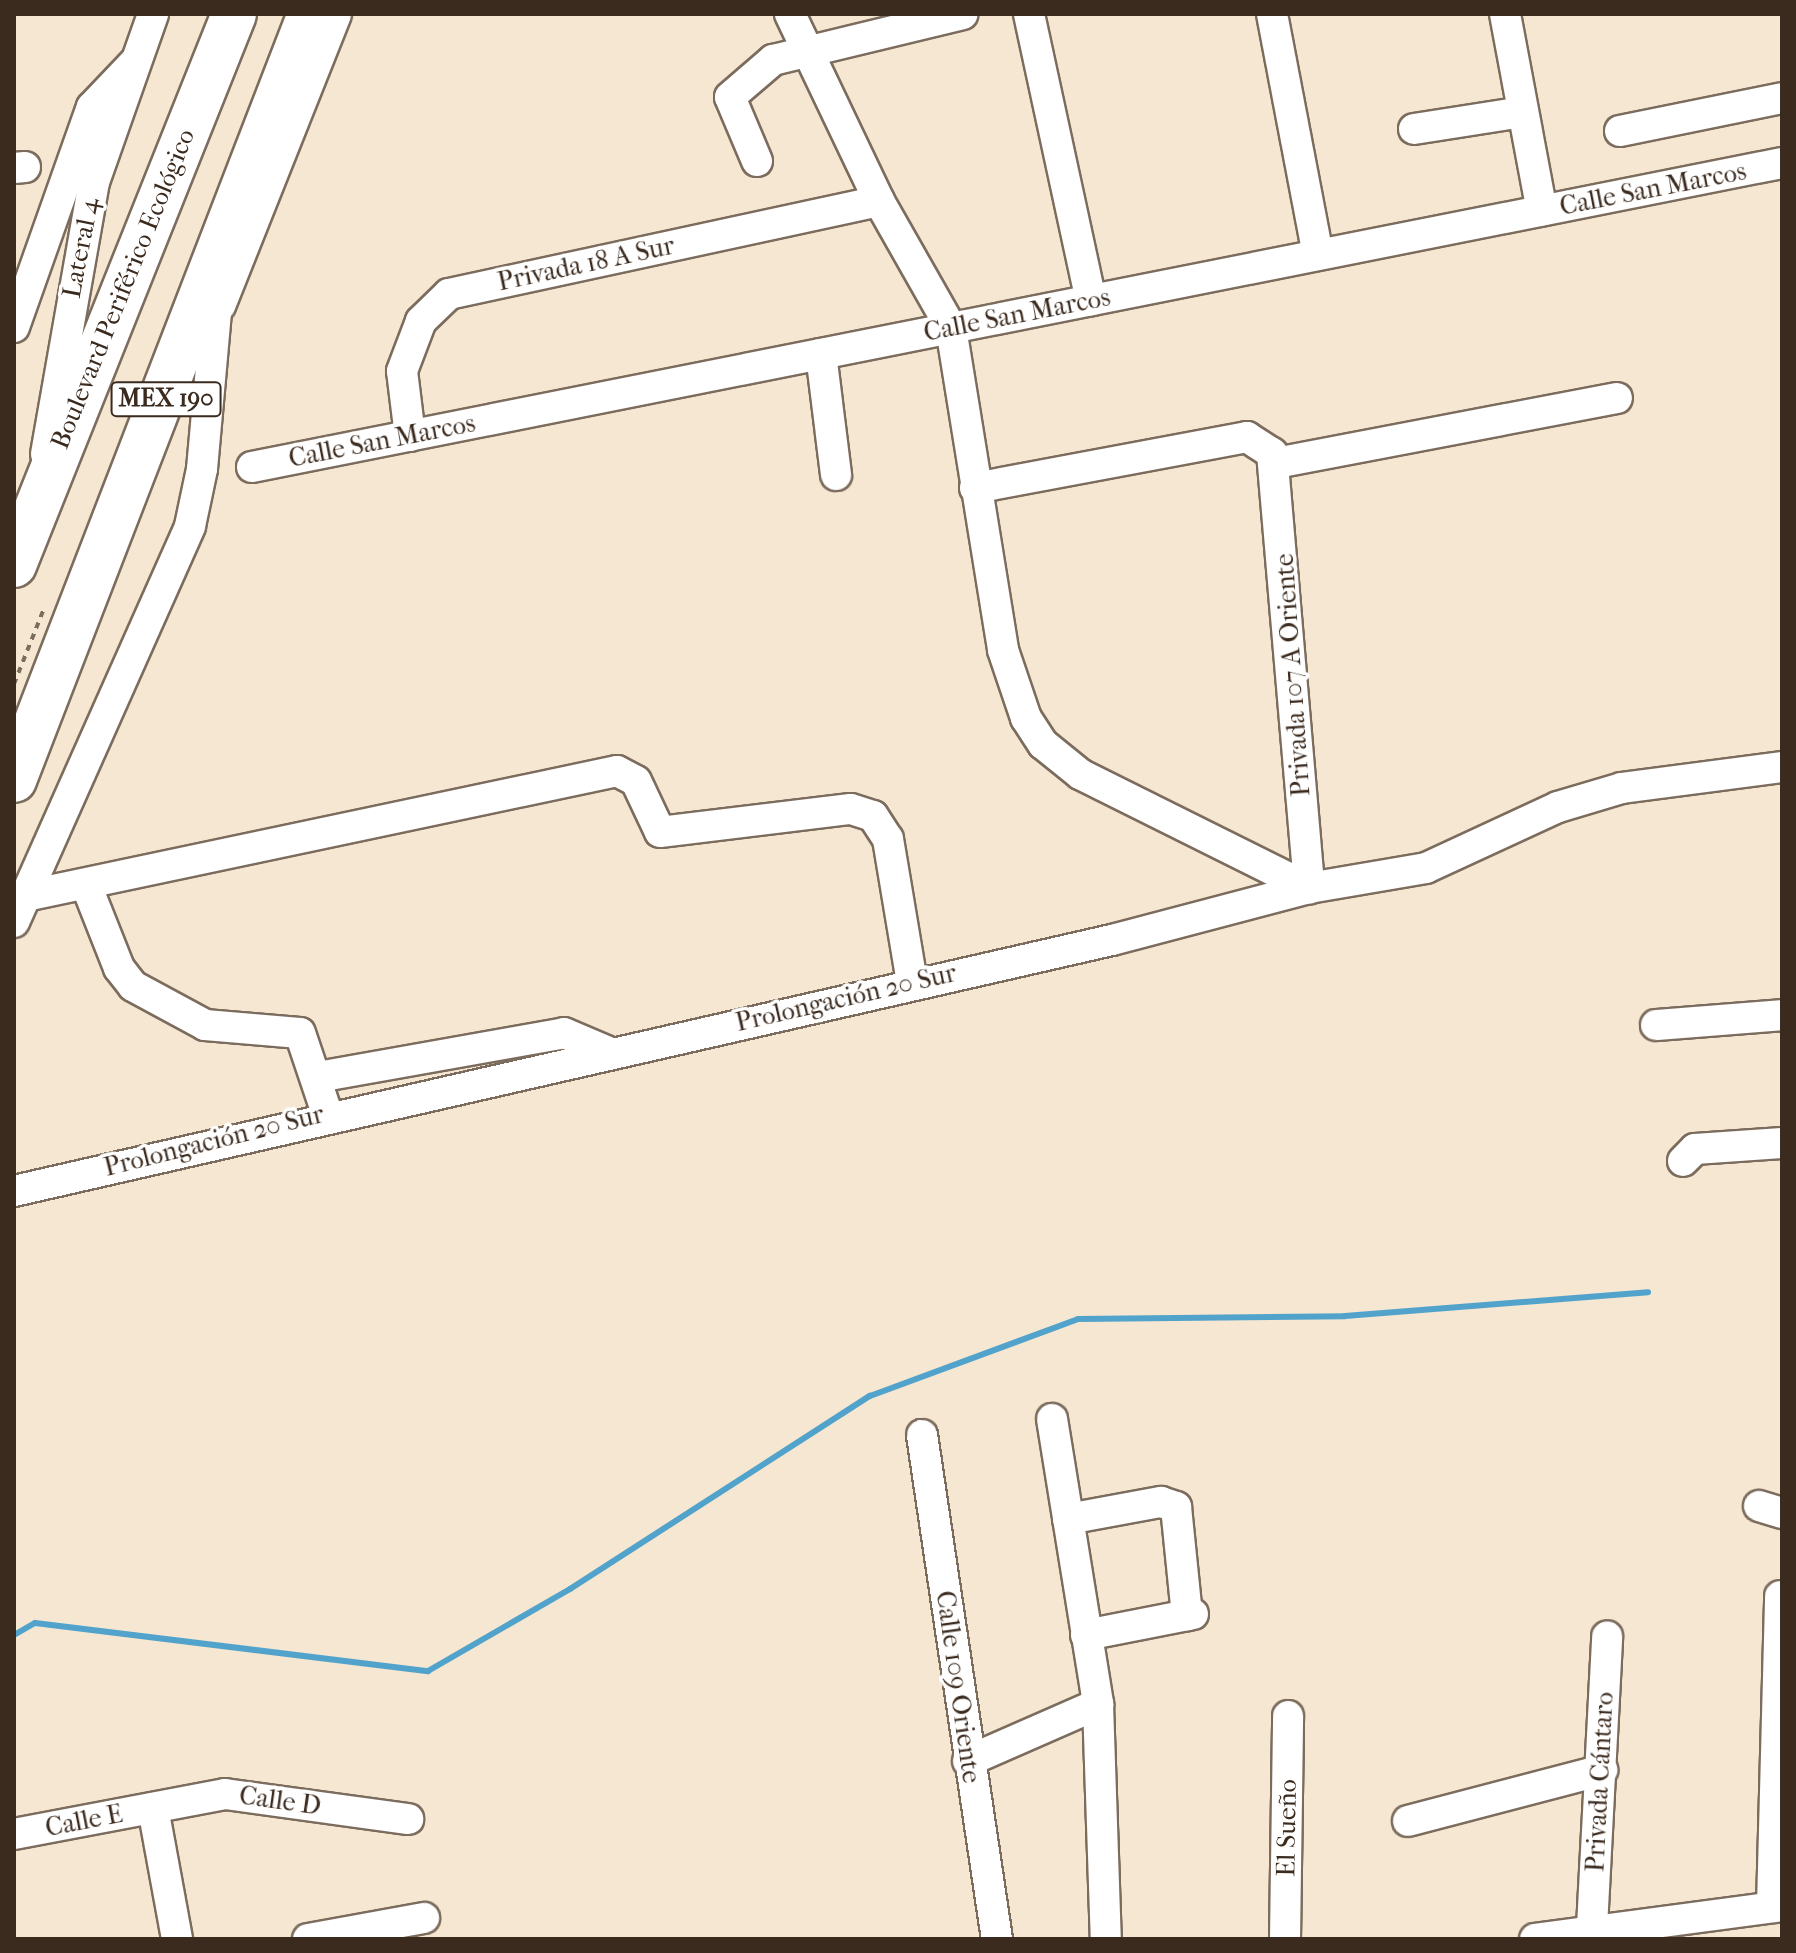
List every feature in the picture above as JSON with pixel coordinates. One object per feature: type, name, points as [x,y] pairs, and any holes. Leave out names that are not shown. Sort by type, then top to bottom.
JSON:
[{"type":"highway","name":"Boulevard Periférico Ecológico","points":[[14,565],[234,14]]},
{"type":"highway","name":"MEX 190","points":[[14,780],[220,262],[310,14]]},
{"type":"street","name":"Lateral 4","points":[[42,489],[94,182],[153,14]]},
{"type":"street","points":[[215,319],[336,14]]},
{"type":"street","points":[[790,14],[879,201],[951,328],[1003,650],[1015,693],[1043,744],[1080,774],[1309,888]]},
{"type":"street","points":[[757,161],[732,91],[773,60],[805,48],[963,14]]},
{"type":"street","points":[[1029,14],[1091,300]]},
{"type":"street","points":[[1272,14],[1318,255]]},
{"type":"street","points":[[1505,14],[1542,211]]},
{"type":"street","points":[[14,327],[92,107],[135,62]]},
{"type":"street","points":[[1620,131],[1782,98]]},
{"type":"street","points":[[1414,129],[1523,112]]},
{"type":"street","name":"Calle San Marcos","points":[[252,467],[1782,163]]},
{"type":"street","name":"Privada 18 A Sur","points":[[410,436],[402,371],[421,321],[449,294],[879,201]]},
{"type":"street","points":[[14,922],[30,895],[190,526],[220,262]]},
{"type":"street","points":[[821,354],[836,475]]},
{"type":"street","points":[[975,488],[1247,437],[1264,444],[1276,463],[1617,398]]},
{"type":"street","name":"Privada 107 A Oriente","points":[[1276,463],[1309,888]]},
{"type":"street","name":"Prolongación 20 Sur","points":[[14,1191],[327,1113],[912,983],[1309,888],[1426,868],[1558,807],[1668,780],[1782,767]]},
{"type":"street","points":[[30,895],[87,887],[617,771],[636,781],[660,832],[851,809],[873,816],[888,839],[912,983]]},
{"type":"street","points":[[87,887],[100,928],[133,986],[205,1025],[300,1033],[318,1077],[327,1113]]},
{"type":"street","points":[[1656,1025],[1782,1015]]},
{"type":"street","points":[[318,1077],[564,1033],[606,1051]]},
{"type":"street","points":[[1683,1161],[1695,1149],[1782,1143]]},
{"type":"street","points":[[1052,1419],[1098,1704],[1106,1939]]},
{"type":"street","name":"Calle 109 Oriente","points":[[922,1435],[968,1761],[997,1939]]},
{"type":"street","points":[[1068,1519],[1161,1502],[1176,1507],[1190,1615],[1086,1635]]},
{"type":"street","points":[[1535,1939],[1592,1927],[1687,1928],[1777,1907],[1780,1596]]},
{"type":"street","name":"Privada Cántaro","points":[[1592,1927],[1607,1636]]},
{"type":"street","points":[[968,1761],[1098,1704]]},
{"type":"street","name":"El Sueño","points":[[1285,1939],[1288,1716]]},
{"type":"street","points":[[1408,1821],[1602,1770]]},
{"type":"street","name":"Calle D","points":[[153,1808],[225,1794],[408,1819]]},
{"type":"street","points":[[153,1808],[177,1939]]},
{"type":"street","name":"Calle E","points":[[14,1834],[153,1808]]},
{"type":"street","points":[[308,1939],[424,1918]]},
{"type":"waterway","points":[[14,1635],[35,1623],[428,1671],[570,1589],[870,1396],[1078,1319],[1345,1316],[1648,1292]]}]
